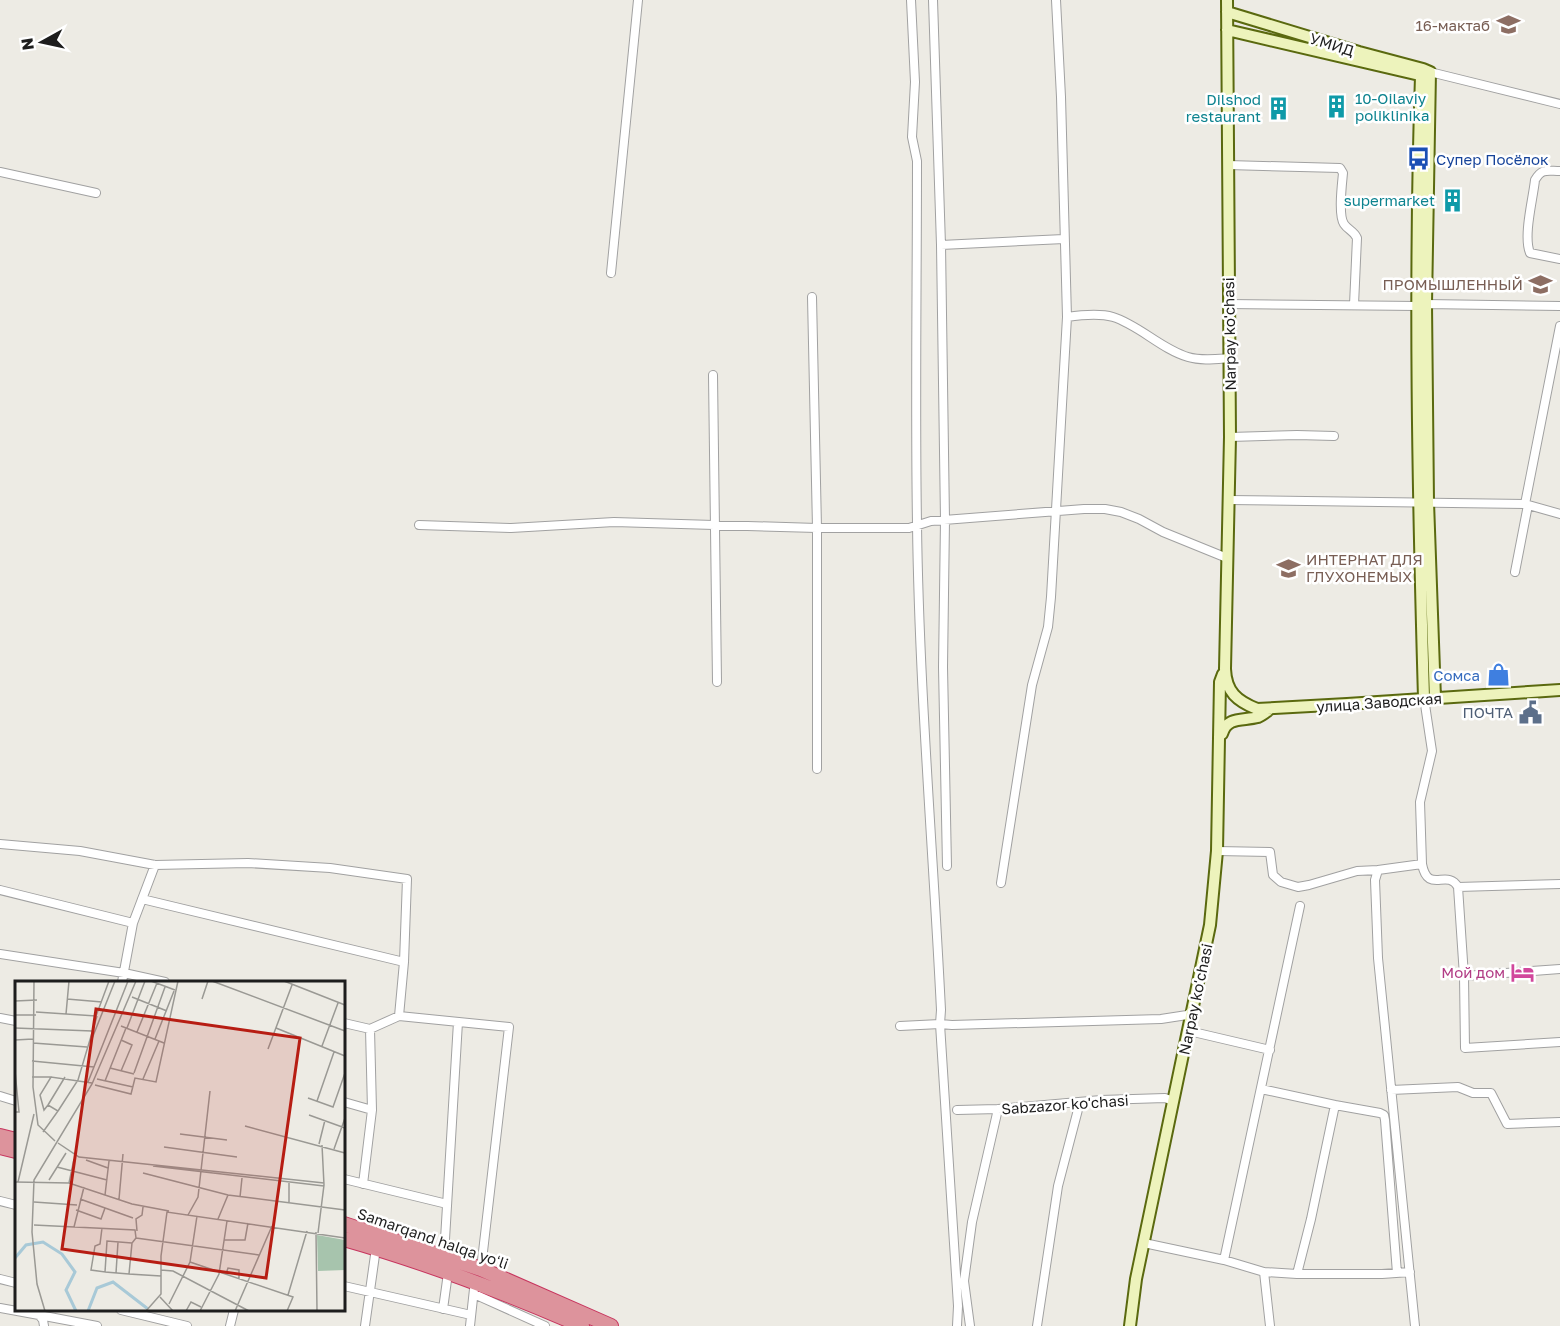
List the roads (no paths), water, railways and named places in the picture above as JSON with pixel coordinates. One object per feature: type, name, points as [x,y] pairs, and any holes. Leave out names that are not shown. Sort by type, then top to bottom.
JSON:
[{"type":"highway","points":[[0,1136],[15,1140]]},
{"type":"highway","points":[[0,1147],[15,1151]]},
{"type":"highway","name":"Samarqand halqa yoʻli","points":[[345,1225],[387,1247],[448,1272],[611,1326]]},
{"type":"highway","name":"Samarqand halqa yoʻli","points":[[345,1239],[444,1256],[477,1281],[582,1326]]},
{"type":"street","points":[[611,273],[638,0]]},
{"type":"street","points":[[911,0],[915,82],[912,137],[917,161],[917,525],[926,769],[935,884],[940,1024],[958,1306],[957,1326]]},
{"type":"street","points":[[933,0],[941,245],[945,520],[943,667],[947,866]]},
{"type":"street","points":[[1001,883],[1032,685],[1048,627],[1052,597],[1066,317],[1056,0]]},
{"type":"street","name":"Narpay ko'chasi","points":[[1227,0],[1230,500],[1225,669],[1229,689],[1238,699]]},
{"type":"street","name":"УМИД","points":[[1227,12],[1428,73]]},
{"type":"street","name":"УМИД","points":[[1227,30],[1560,104]]},
{"type":"street","points":[[1428,73],[1418,167],[1422,305],[1423,502],[1432,751],[1420,802],[1422,864],[1424,874],[1428,878],[1450,880],[1458,887],[1464,976],[1465,1048],[1560,1042]]},
{"type":"street","points":[[1228,165],[1340,168],[1343,173],[1341,218],[1345,226],[1355,233],[1357,238],[1354,305]]},
{"type":"street","points":[[1560,171],[1544,171],[1539,173],[1535,180],[1527,237],[1530,253],[1560,259]]},
{"type":"street","points":[[0,172],[96,193]]},
{"type":"street","points":[[941,245],[1064,239]]},
{"type":"street","points":[[812,297],[817,528],[817,769]]},
{"type":"street","points":[[1229,304],[1560,306]]},
{"type":"street","points":[[1066,317],[1083,315],[1112,317],[1189,357],[1230,358]]},
{"type":"street","points":[[1515,572],[1560,326]]},
{"type":"street","points":[[713,375],[717,682]]},
{"type":"street","points":[[1230,437],[1334,436]]},
{"type":"street","points":[[1230,500],[1527,505],[1560,514]]},
{"type":"street","points":[[418,525],[511,528],[614,522],[817,528],[909,528],[931,521],[1105,509],[1139,519],[1163,532],[1227,558]]},
{"type":"street","name":"Narpay ko'chasi","points":[[1131,1326],[1144,1243],[1210,925],[1217,851],[1220,682],[1225,669]]},
{"type":"street","name":"улица Заводская","points":[[1238,699],[1257,709],[1271,709],[1560,690]]},
{"type":"street","name":"улица Заводская","points":[[1219,744],[1224,727],[1228,723],[1261,716],[1271,709]]},
{"type":"street","points":[[0,844],[80,850],[155,865],[248,863],[330,868],[407,879],[404,962],[399,1016]]},
{"type":"street","points":[[1217,851],[1270,852],[1273,876],[1281,882],[1298,887],[1357,871],[1422,864]]},
{"type":"street","points":[[122,981],[133,923],[155,865]]},
{"type":"street","points":[[1378,870],[1375,880],[1378,958],[1415,1326]]},
{"type":"street","points":[[1458,887],[1560,884]]},
{"type":"street","points":[[0,890],[133,923]]},
{"type":"street","points":[[142,899],[404,962]]},
{"type":"street","points":[[1224,1260],[1300,906]]},
{"type":"street","points":[[0,954],[124,973],[160,981]]},
{"type":"street","points":[[1464,976],[1560,969]]},
{"type":"street","points":[[900,1026],[1161,1018],[1187,1015],[1193,1010]]},
{"type":"street","points":[[345,1023],[370,1029],[399,1016],[509,1027],[470,1326]]},
{"type":"street","points":[[0,1018],[15,1022]]},
{"type":"street","points":[[444,1256],[458,1022]]},
{"type":"street","points":[[363,1184],[372,1110],[370,1029]]},
{"type":"street","points":[[1189,1031],[1270,1050]]},
{"type":"street","points":[[1391,1090],[1458,1087],[1473,1093],[1491,1093],[1507,1124],[1560,1122]]},
{"type":"street","points":[[1261,1089],[1384,1115],[1397,1273]]},
{"type":"street","points":[[0,1096],[15,1101]]},
{"type":"street","name":"Sabzazor ko'chasi","points":[[957,1110],[998,1109],[1101,1100],[1166,1098],[1173,1101]]},
{"type":"street","points":[[345,1102],[372,1110]]},
{"type":"street","points":[[1037,1326],[1058,1186],[1080,1102]]},
{"type":"street","points":[[1297,1274],[1335,1105]]},
{"type":"street","points":[[970,1326],[964,1281],[972,1222],[998,1109]]},
{"type":"street","points":[[345,1179],[447,1204]]},
{"type":"street","points":[[0,1200],[15,1205]]},
{"type":"street","points":[[1144,1243],[1224,1260],[1264,1272],[1382,1274],[1410,1272]]},
{"type":"street","points":[[365,1326],[370,1292],[387,1247]]},
{"type":"street","points":[[443,1309],[448,1272]]},
{"type":"street","points":[[1264,1272],[1270,1326]]},
{"type":"street","points":[[0,1279],[15,1283]]},
{"type":"street","points":[[477,1281],[545,1326]]},
{"type":"street","points":[[345,1286],[471,1315]]},
{"type":"street","points":[[0,1308],[15,1311]]},
{"type":"street","points":[[17,1311],[97,1326]]},
{"type":"street","points":[[125,1311],[187,1326]]},
{"type":"street","points":[[230,1326],[234,1311]]},
{"type":"street","points":[[39,1315],[44,1326]]},
{"type":"place","name":"16-мактаб","points":[[1508,25]]},
{"type":"place","name":"10-Oilaviy poliklinika","points":[[1337,107]]},
{"type":"place","name":"Dilshod restaurant","points":[[1279,108]]},
{"type":"place","name":"Супер Посёлок","points":[[1418,159]]},
{"type":"place","name":"supermarket","points":[[1453,200]]},
{"type":"place","name":"ПРОМЫШЛЕННЫЙ","points":[[1541,284]]},
{"type":"place","name":"ИНТЕРНАТ ДЛЯ ГЛУХОНЕМЫХ","points":[[1288,568]]},
{"type":"place","name":"Сомса","points":[[1498,675]]},
{"type":"place","name":"ПОЧТА","points":[[1531,712]]},
{"type":"place","name":"Мой дом","points":[[1523,972]]}]
